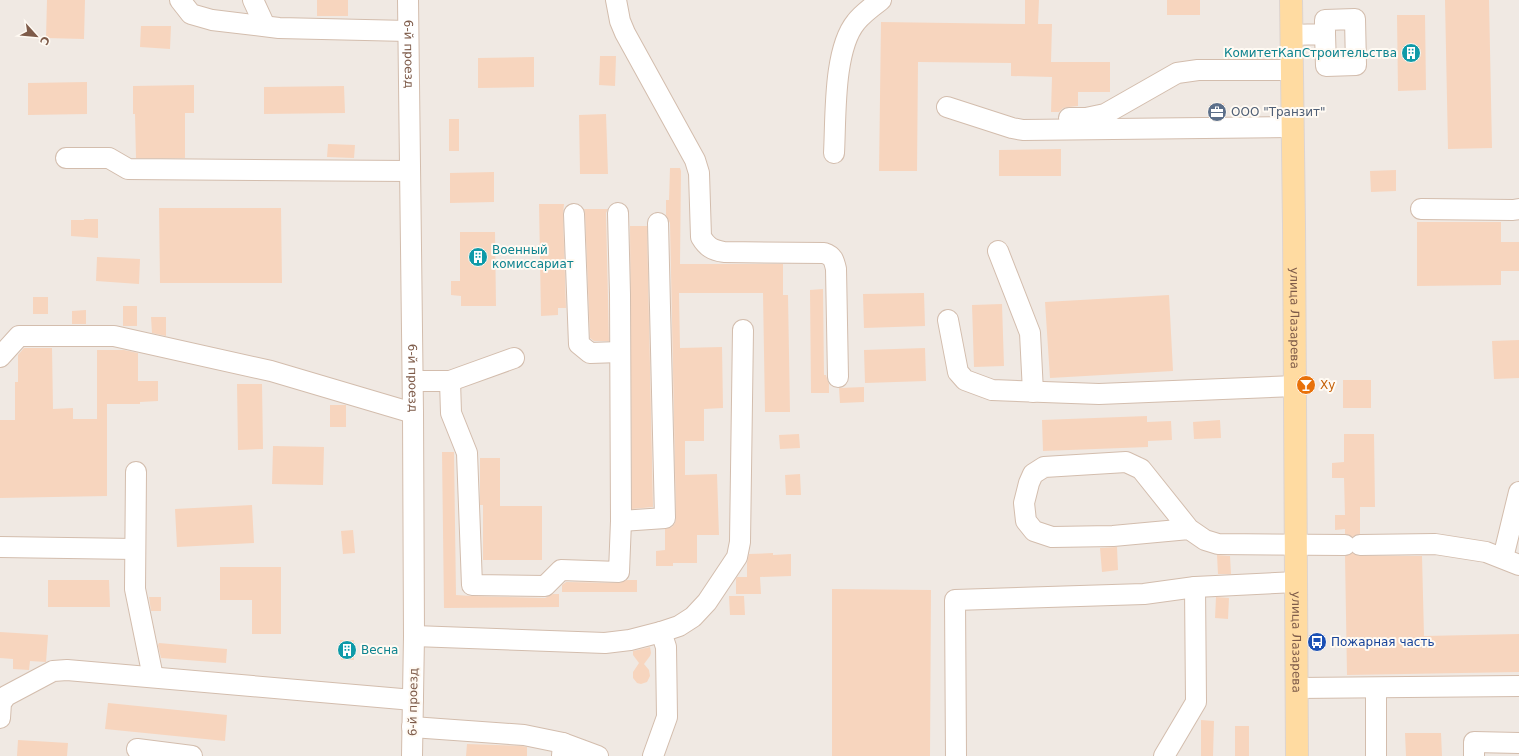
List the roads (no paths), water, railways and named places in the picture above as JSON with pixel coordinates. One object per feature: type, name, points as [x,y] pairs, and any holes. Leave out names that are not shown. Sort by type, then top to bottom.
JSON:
[{"type":"main road","name":"улица Лазарева","points":[[1291,0],[1294,224],[1297,756]]},
{"type":"street","points":[[180,0],[191,14],[212,20],[287,28],[408,31]]},
{"type":"street","points":[[253,0],[265,26]]},
{"type":"street","name":"6-й проезд","points":[[408,0],[413,381],[414,636],[412,756]]},
{"type":"street","points":[[616,0],[620,22],[625,33],[695,160],[699,173],[701,237],[706,245],[713,250],[724,252],[824,253],[830,255],[834,260],[836,269],[838,377]]},
{"type":"street","points":[[834,154],[838,65],[845,41],[855,22],[881,0]]},
{"type":"street","points":[[1292,35],[1325,34]]},
{"type":"street","points":[[1037,118],[1086,118],[1105,114],[1177,73],[1198,70],[1292,70]]},
{"type":"street","points":[[947,107],[1012,128],[1023,130],[1292,127]]},
{"type":"street","points":[[66,158],[109,158],[128,170],[410,171]]},
{"type":"street","points":[[1421,209],[1519,209]]},
{"type":"street","points":[[450,381],[451,414],[467,453],[472,585],[545,586],[561,570],[619,572],[621,521],[618,213]]},
{"type":"street","points":[[574,214],[579,344],[590,353],[620,352]]},
{"type":"street","points":[[621,521],[665,518],[658,223]]},
{"type":"street","points":[[998,251],[1030,333],[1033,392]]},
{"type":"street","points":[[948,320],[958,372],[964,380],[992,390],[1099,394],[1295,386]]},
{"type":"street","points":[[414,636],[605,642],[630,640],[661,632],[679,626],[693,617],[707,602],[737,557],[740,542],[743,330]]},
{"type":"street","points":[[0,357],[19,336],[114,336],[271,371],[413,413]]},
{"type":"street","points":[[413,381],[450,381],[514,358]]},
{"type":"street","points":[[1189,529],[1113,536],[1052,537],[1034,531],[1026,521],[1024,503],[1028,482],[1033,474],[1044,467],[1126,462],[1141,469],[1189,529],[1204,540],[1218,544],[1296,546],[1435,544],[1486,552],[1511,562],[1519,492]]},
{"type":"street","points":[[136,472],[135,589],[153,677]]},
{"type":"street","points":[[0,548],[136,548]]},
{"type":"street","points":[[956,756],[955,600],[1144,594],[1194,587],[1296,582]]},
{"type":"street","points":[[1164,756],[1196,702],[1194,587]]},
{"type":"street","points":[[653,756],[667,717],[666,647],[661,632]]},
{"type":"street","points":[[0,718],[1,702],[6,696],[53,672],[67,670],[413,700]]},
{"type":"street","points":[[1297,688],[1519,686]]},
{"type":"street","points":[[1376,688],[1376,756]]},
{"type":"street","points":[[412,727],[524,735],[563,749],[598,756]]},
{"type":"street","points":[[1474,756],[1474,742],[1519,743]]},
{"type":"street","points":[[137,748],[192,756]]},
{"type":"place","name":"КомитетКапСтроительства","points":[[1411,53]]},
{"type":"place","name":"ООО \"Транзит\"","points":[[1217,112]]},
{"type":"place","name":"Военный комиссариат","points":[[478,257]]},
{"type":"place","name":"Xy","points":[[1306,385]]},
{"type":"place","name":"Пожарная часть","points":[[1317,642]]},
{"type":"place","name":"Весна","points":[[347,650]]}]
